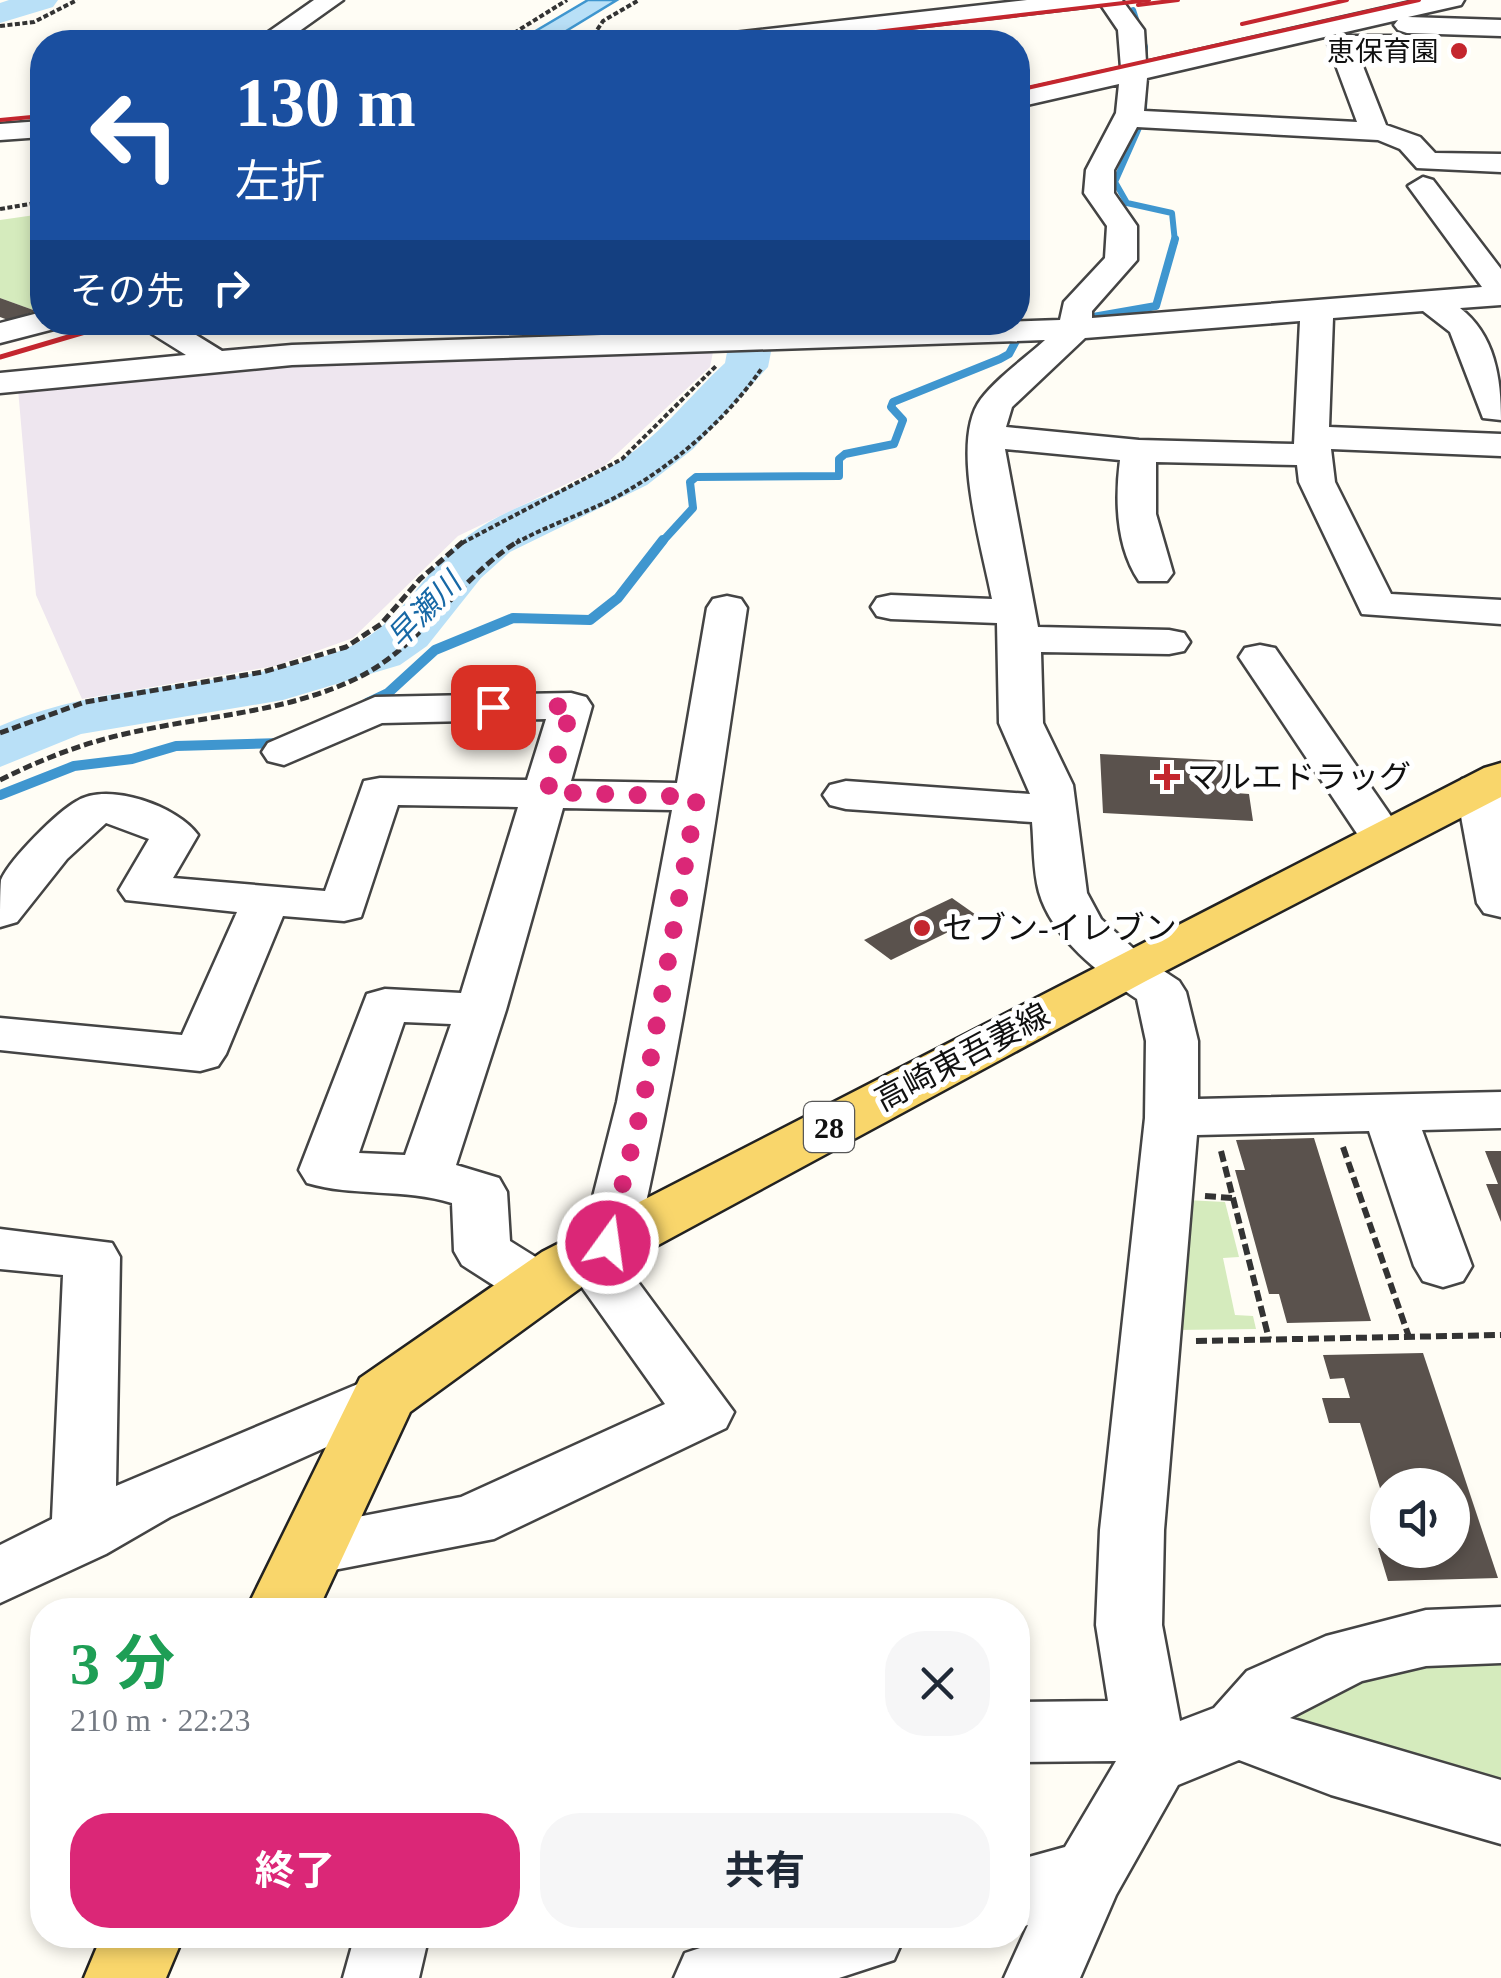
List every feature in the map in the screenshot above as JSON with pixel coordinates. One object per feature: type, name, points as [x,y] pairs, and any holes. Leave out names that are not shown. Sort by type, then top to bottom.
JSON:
[{"type":"main road","name":"高崎東吾妻線","points":[[288,1598],[384,1396],[578,1262],[1127,969],[1490,783]]},
{"type":"main road","points":[[125,1978],[138,1948]]},
{"type":"street","points":[[285,30],[331,0]]},
{"type":"street","points":[[1030,96],[1452,0]]},
{"type":"street","points":[[940,30],[1108,4],[1131,30],[1134,71],[1128,118],[1100,170],[1099,194],[1122,226],[1120,260],[1076,309],[1076,329],[995,404],[986,436],[988,476],[1018,625],[1021,723],[1052,785],[1063,893],[1082,927],[1127,969],[1161,992],[1194,1126],[1150,1342],[1132,1530],[1129,1625],[1150,1747],[1042,1978]]},
{"type":"street","points":[[871,30],[992,20]]},
{"type":"street","points":[[1357,20],[1501,28]]},
{"type":"street","points":[[1375,132],[1340,44],[1388,44],[1386,24]]},
{"type":"street","points":[[0,112],[30,110]]},
{"type":"street","points":[[1128,118],[1375,132],[1410,143],[1427,162],[1501,163]]},
{"type":"street","points":[[0,132],[30,129]]},
{"type":"street","points":[[1423,186],[1501,293]]},
{"type":"street","points":[[1030,331],[1501,293]]},
{"type":"street","points":[[986,436],[1139,451],[1450,443],[1498,428],[1465,328],[1426,298]]},
{"type":"street","points":[[1317,308],[1312,446],[1317,482],[1376,605],[1501,612]]},
{"type":"street","points":[[0,333],[30,325]]},
{"type":"street","points":[[170,335],[205,357]]},
{"type":"street","points":[[205,357],[251,335]]},
{"type":"street","points":[[502,335],[512,339],[513,347]]},
{"type":"street","points":[[0,383],[205,357],[744,344],[943,335]]},
{"type":"street","points":[[1450,443],[1467,484]]},
{"type":"street","points":[[1139,451],[1134,486],[1139,542],[1153,573]]},
{"type":"street","points":[[890,607],[1169,642]]},
{"type":"street","points":[[578,1262],[643,1102],[727,608]]},
{"type":"street","points":[[1260,657],[1383,838]]},
{"type":"street","points":[[284,752],[375,710],[572,706],[481,1010],[424,1175]]},
{"type":"street","points":[[1490,783],[1501,903]]},
{"type":"street","points":[[0,912],[15,872],[94,809],[114,808],[142,816],[175,836],[144,890],[344,907],[380,791],[697,797]]},
{"type":"street","points":[[846,795],[1056,810]]},
{"type":"street","points":[[0,1034],[200,1054],[266,900]]},
{"type":"street","points":[[313,1548],[471,1521],[704,1412],[578,1262],[482,1251],[479,1192],[424,1175],[326,1170],[385,1005],[481,1010]]},
{"type":"street","points":[[1194,1126],[1389,1112],[1501,1110]]},
{"type":"street","points":[[1389,1112],[1443,1266]]},
{"type":"street","points":[[0,1249],[92,1257],[83,1536]]},
{"type":"street","points":[[0,1576],[148,1499],[384,1396]]},
{"type":"street","points":[[1238,1729],[1271,1692],[1350,1656],[1426,1638],[1501,1636]]},
{"type":"street","points":[[1030,1733],[1150,1747],[1238,1729],[1331,1764],[1501,1812]]},
{"type":"street","points":[[1030,1891],[1089,1874]]},
{"type":"street","points":[[380,1978],[388,1948]]},
{"type":"street","points":[[740,1959],[799,1948]]},
{"type":"path","points":[[0,26],[34,22],[77,0]]},
{"type":"path","points":[[520,30],[567,0]]},
{"type":"path","points":[[596,30],[602,22],[639,0]]},
{"type":"path","points":[[0,208],[30,204]]},
{"type":"path","points":[[0,733],[84,702],[263,672],[346,646],[381,624],[434,566],[467,539],[622,459],[744,344],[768,356],[757,376],[666,466],[617,496],[506,549],[463,587],[410,646],[352,682],[284,704],[110,734],[61,748],[0,780]]},
{"type":"path","points":[[1194,1126],[1269,1339]]},
{"type":"path","points":[[1338,1132],[1409,1337]]},
{"type":"path","points":[[1150,1342],[1501,1335]]},
{"type":"shaded area","points":[[714,347],[710,367],[604,466],[458,536],[353,638],[275,666],[82,699],[36,595],[18,389],[310,360]]},
{"type":"green space","points":[[30,216],[30,309],[0,298],[0,220]]},
{"type":"green space","points":[[1186,1200],[1225,1202],[1239,1257],[1223,1258],[1235,1315],[1253,1316],[1256,1329],[1176,1330]]},
{"type":"green space","points":[[1501,1649],[1501,1792],[1292,1731],[1286,1711],[1350,1679]]},
{"type":"water","points":[[588,0],[617,0],[568,30],[537,30]]},
{"type":"building","points":[[0,298],[30,309],[30,313],[8,320],[0,317]]},
{"type":"building","name":"マルエドラッグ","points":[[1100,754],[1232,761],[1236,793],[1249,794],[1253,821],[1103,813]]},
{"type":"building","name":"セブン-イレブン","points":[[952,898],[979,917],[891,960],[864,940]]},
{"type":"building","points":[[1314,1138],[1371,1321],[1287,1323],[1279,1294],[1269,1294],[1235,1170],[1245,1170],[1236,1140]]},
{"type":"building","points":[[1485,1151],[1501,1151],[1501,1222],[1486,1184],[1498,1184]]},
{"type":"building","points":[[1423,1353],[1461,1468],[1374,1468],[1360,1423],[1329,1423],[1322,1398],[1350,1398],[1344,1378],[1330,1379],[1323,1355]]},
{"type":"building","points":[[1470,1494],[1498,1578],[1388,1581],[1384,1568],[1470,1568]]},
{"type":"waterway","points":[[0,13],[42,0]]},
{"type":"waterway","points":[[1133,10],[1145,47],[1144,113]]},
{"type":"waterway","points":[[1142,121],[1115,182],[1127,203],[1172,213],[1175,240]]},
{"type":"waterway","points":[[1093,317],[1156,306],[1175,240]]},
{"type":"waterway","name":"早瀬川","points":[[0,750],[64,721],[283,684],[381,654],[409,635],[463,567],[492,542],[630,475],[677,439],[746,367],[750,347],[747,335]]},
{"type":"waterway","points":[[661,543],[693,508],[690,482],[696,477],[839,476],[839,459],[845,454],[894,444],[903,420],[891,407],[893,402],[1000,359],[1009,354],[1017,339]]},
{"type":"waterway","points":[[367,703],[388,693],[435,650],[513,618],[590,620],[618,598],[663,540]]},
{"type":"waterway","points":[[0,795],[74,766],[132,759],[176,746],[283,743]]},
{"type":"railway","points":[[893,30],[1149,0]]},
{"type":"railway","points":[[1138,5],[1178,0]]},
{"type":"railway","points":[[1242,24],[1347,0]]},
{"type":"railway","points":[[1030,87],[1419,0]]},
{"type":"railway","points":[[0,120],[30,117]]},
{"type":"railway","points":[[0,357],[75,335]]},
{"type":"place","name":"恵保育園","points":[[1459,51]]},
{"type":"place","name":"マルエドラッグ","points":[[1167,777]]},
{"type":"place","name":"セブン-イレブン","points":[[922,928]]},
{"type":"route","points":[[493,707],[572,706],[547,792],[697,797],[643,1102],[608,1243]]}]
